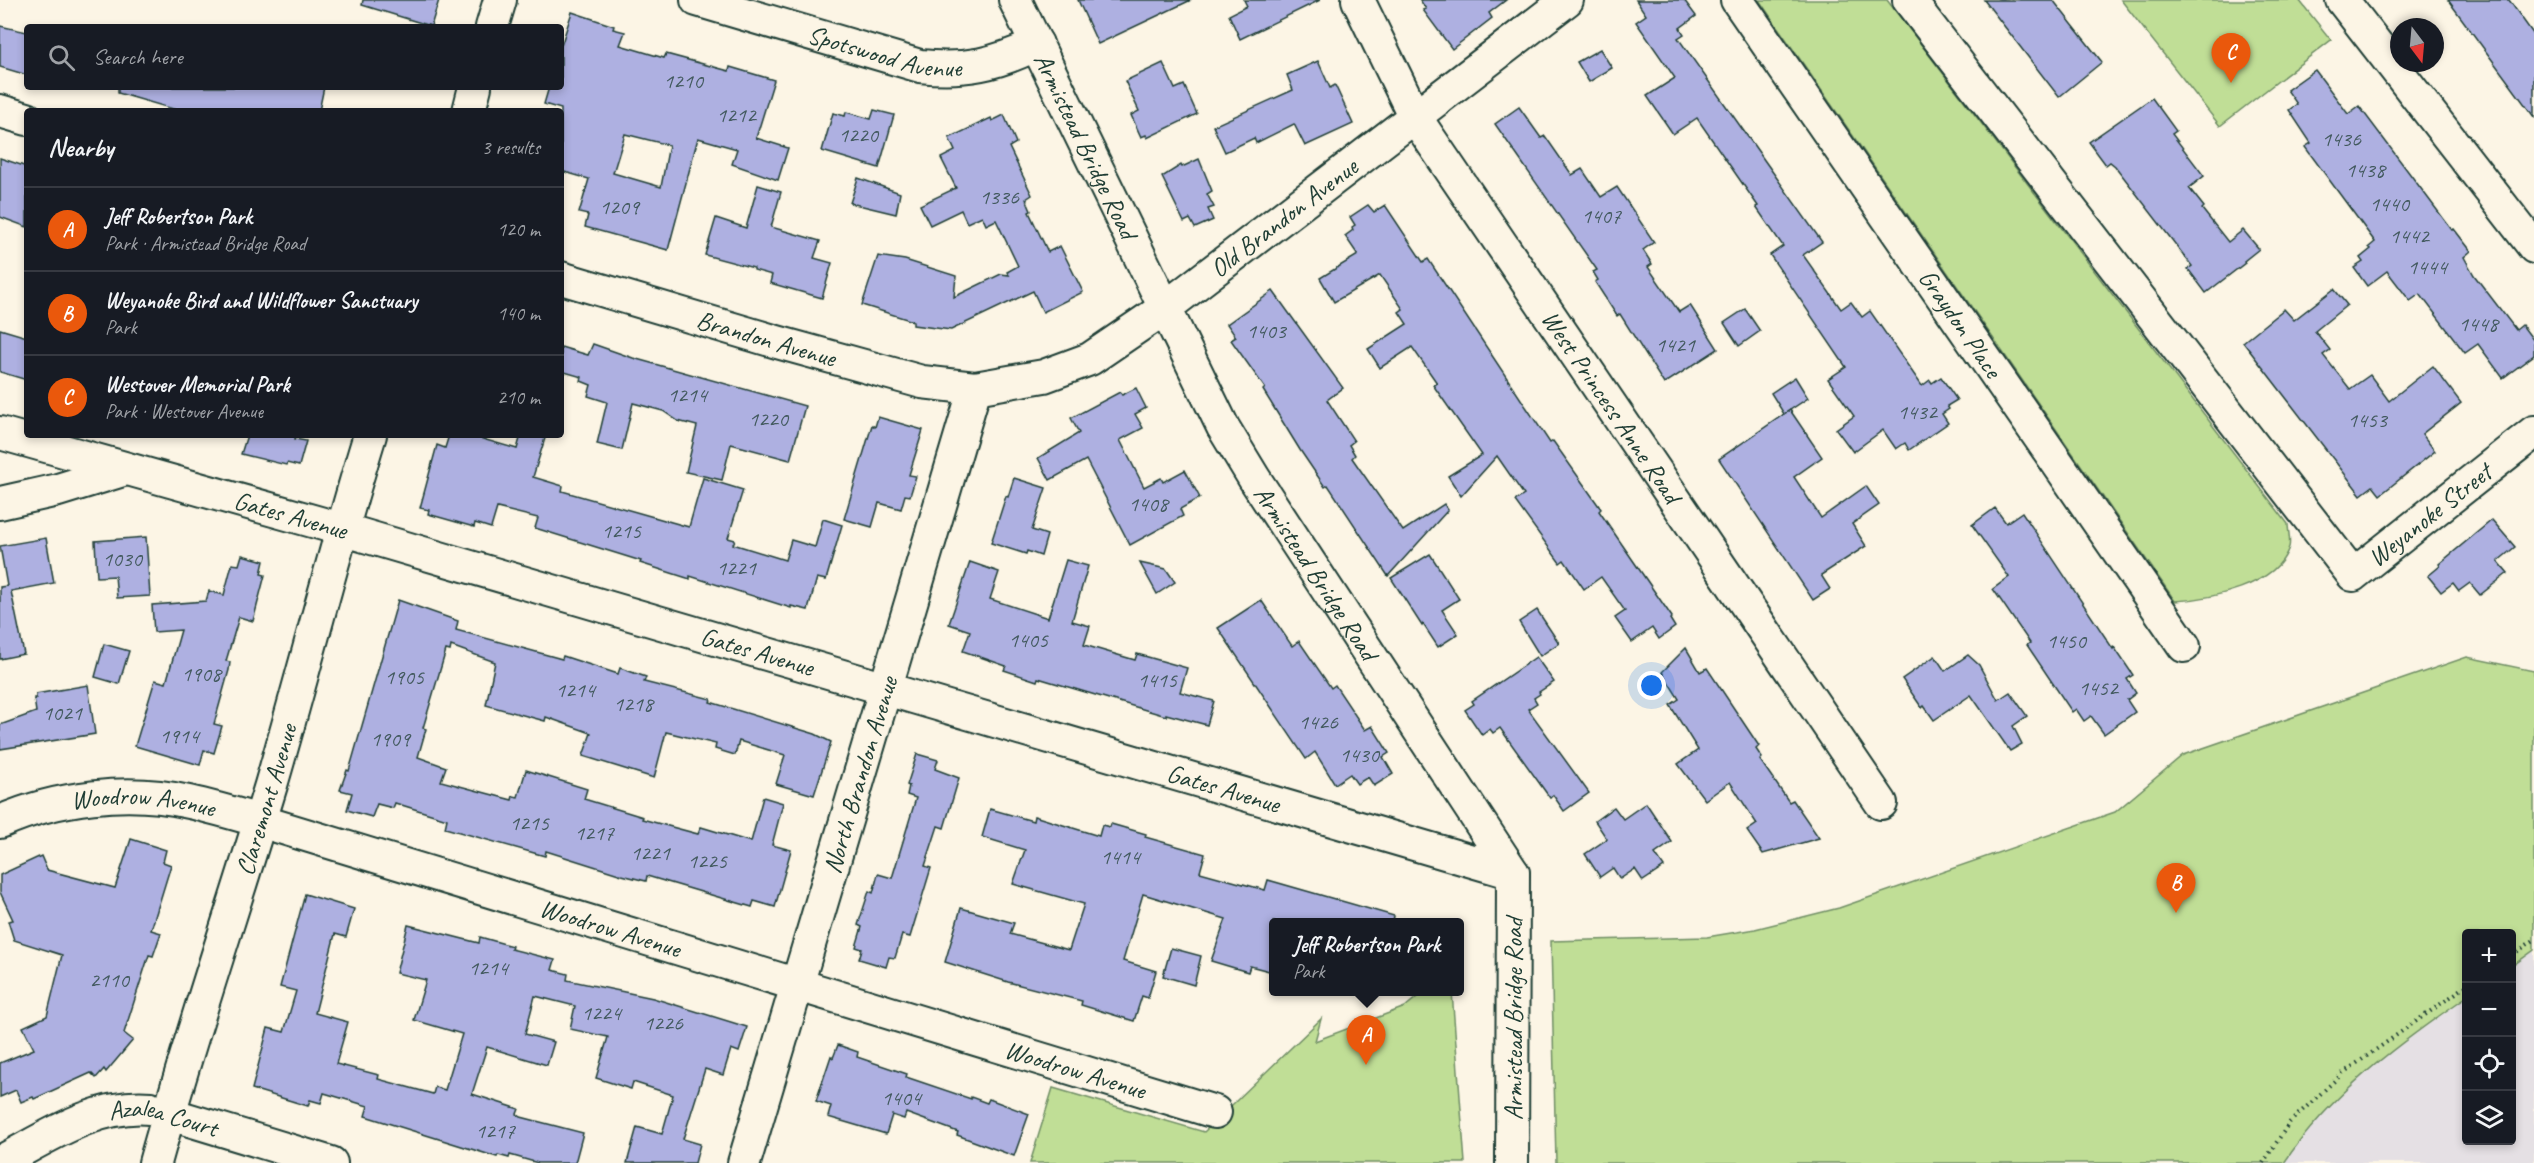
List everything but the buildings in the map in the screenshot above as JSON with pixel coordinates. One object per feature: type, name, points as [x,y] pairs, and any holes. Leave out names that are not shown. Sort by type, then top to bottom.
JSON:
[{"type":"street","points":[[493,24],[500,0]]},
{"type":"street","name":"Spotswood Avenue","points":[[697,0],[920,66],[946,69],[979,66],[1037,44]]},
{"type":"street","name":"Armistead Bridge Road","points":[[1015,0],[1223,427],[1254,478],[1513,873],[1512,1163]]},
{"type":"street","name":"West Princess Anne Road","points":[[1358,0],[1414,117],[1881,803]]},
{"type":"street","name":"Old Brandon Avenue","points":[[975,388],[1044,376],[1090,359],[1165,308],[1567,0]]},
{"type":"street","name":"Graydon Place","points":[[1737,0],[2184,646]]},
{"type":"street","name":"Weyanoke Street","points":[[1909,0],[2353,575],[2534,432]]},
{"type":"street","points":[[2342,0],[2534,247]]},
{"type":"street","points":[[470,108],[474,90]]},
{"type":"street","points":[[0,111],[24,118]]},
{"type":"street","name":"Brandon Avenue","points":[[564,279],[922,382],[975,388]]},
{"type":"street","name":"North Brandon Avenue","points":[[744,1163],[975,388]]},
{"type":"street","name":"Gates Avenue","points":[[0,433],[341,529],[1513,873]]},
{"type":"street","name":"Claremont Avenue","points":[[155,1163],[260,821],[341,529],[369,438]]},
{"type":"street","points":[[0,503],[58,490],[126,469]]},
{"type":"street","name":"Woodrow Avenue","points":[[0,822],[45,808],[98,797],[142,796],[187,801],[260,821],[1215,1112]]},
{"type":"street","name":"Azalea Court","points":[[0,1162],[99,1114],[136,1107],[169,1114],[331,1163]]},
{"type":"path","points":[[2516,952],[2534,940]]},
{"type":"path","points":[[2263,1163],[2290,1122],[2343,1073],[2462,989]]},
{"type":"shaded area","points":[[2534,950],[2534,1163],[2284,1163],[2309,1130],[2344,1091],[2373,1065],[2462,1000],[2462,1145],[2516,1145],[2516,963]]},
{"type":"green space","points":[[1759,0],[1887,0],[2288,524],[2289,547],[2282,560],[2271,572],[2241,588],[2206,597],[2175,601]]},
{"type":"green space","points":[[2121,0],[2299,0],[2331,40],[2220,126]]},
{"type":"green space","points":[[2467,657],[2534,671],[2534,950],[2516,963],[2516,929],[2462,929],[2462,1000],[2415,1033],[2344,1092],[2323,1114],[2284,1163],[1556,1163],[1551,941],[1707,937],[1755,929],[1839,908],[2115,812],[2183,755]]},
{"type":"green space","points":[[1418,996],[1452,996],[1465,1163],[1030,1163],[1053,1088],[1204,1132],[1321,1019],[1315,1041],[1405,1007]]},
{"type":"place","name":"Westover Memorial Park","points":[[2231,83]]},
{"type":"place","name":"Weyanoke Bird and Wildflower Sanctuary","points":[[2176,913]]},
{"type":"place","name":"Jeff Robertson Park","points":[[1366,1065]]}]
